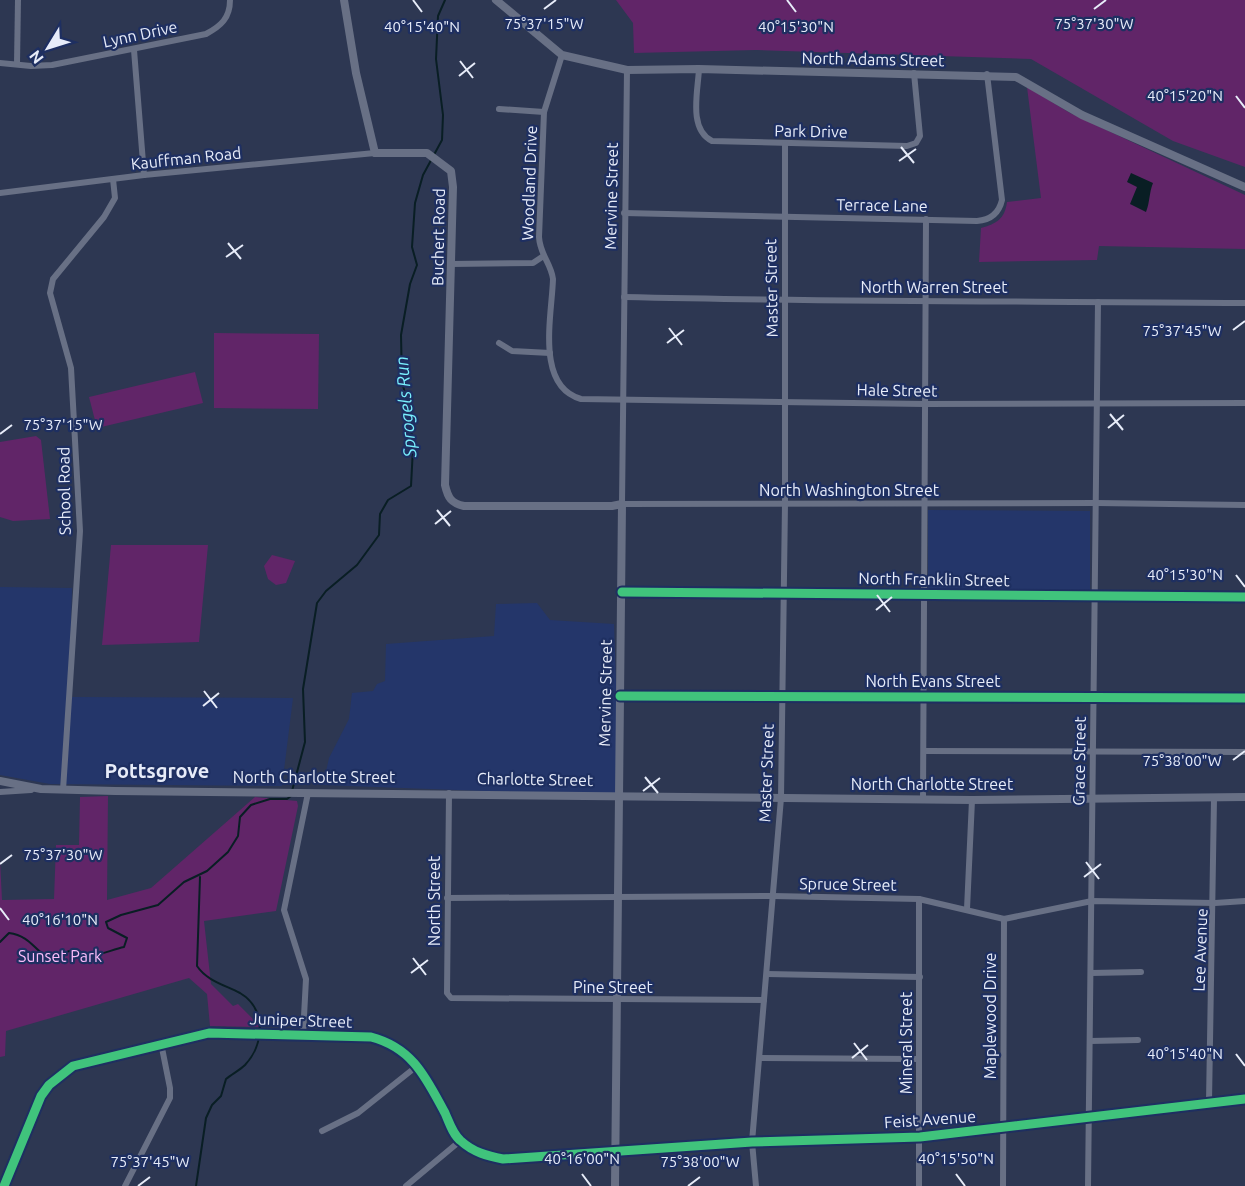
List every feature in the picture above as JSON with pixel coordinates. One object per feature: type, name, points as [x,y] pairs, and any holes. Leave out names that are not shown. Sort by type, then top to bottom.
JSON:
[{"type":"main road","name":"North Charlotte Street","points":[[0,781],[40,789],[63,790],[449,793]]},
{"type":"main road","name":"Charlotte Street","points":[[449,793],[620,796]]},
{"type":"main road","name":"North Charlotte Street","points":[[620,796],[972,800],[1245,797]]},
{"type":"street","points":[[17,64],[18,0]]},
{"type":"street","name":"Lynn Drive","points":[[0,63],[52,65],[206,34],[225,21],[230,10],[230,0]]},
{"type":"street","points":[[344,0],[356,73],[375,153]]},
{"type":"street","name":"North Adams Street","points":[[496,0],[562,55],[627,70],[914,73],[1021,78],[1082,115],[1245,187]]},
{"type":"street","points":[[134,50],[144,175]]},
{"type":"street","name":"Woodland Drive","points":[[451,264],[533,263],[542,257],[539,237],[544,112],[562,55]]},
{"type":"street","name":"Park Drive","points":[[699,69],[697,122],[701,133],[708,139],[719,142],[785,144],[912,145],[918,140],[920,131],[914,73]]},
{"type":"street","name":"Mervine Street","points":[[615,1186],[627,70]]},
{"type":"street","name":"Terrace Lane","points":[[624,213],[984,220],[994,216],[1001,206],[987,75]]},
{"type":"street","points":[[498,109],[544,112]]},
{"type":"street","name":"Master Street","points":[[756,1186],[752,1142],[761,1058],[781,798],[786,402],[785,144]]},
{"type":"street","name":"Buchert Road","points":[[375,153],[433,157],[451,171],[445,485],[448,497],[454,504]]},
{"type":"street","name":"Kauffman Road","points":[[0,193],[144,175],[375,153]]},
{"type":"street","name":"School Road","points":[[63,790],[80,531],[71,368],[50,293],[53,279],[104,217],[115,198],[113,179]]},
{"type":"street","points":[[923,798],[926,219]]},
{"type":"street","points":[[499,343],[512,351],[550,353],[553,279],[552,269],[542,257]]},
{"type":"street","name":"North Warren Street","points":[[624,297],[785,301],[926,299],[1245,303]]},
{"type":"street","name":"Grace Street","points":[[1088,1186],[1098,302]]},
{"type":"street","name":"Hale Street","points":[[550,353],[555,381],[570,396],[581,399],[925,404],[1245,403]]},
{"type":"street","name":"North Washington Street","points":[[454,504],[530,507],[785,503],[1245,505]]},
{"type":"street","name":"North Franklin Street","points":[[622,592],[1245,597]]},
{"type":"street","name":"North Evans Street","points":[[620,696],[923,695],[1245,698]]},
{"type":"street","points":[[924,751],[1092,749],[1245,752]]},
{"type":"street","points":[[0,792],[40,789]]},
{"type":"street","points":[[303,1035],[306,979],[284,910],[308,793]]},
{"type":"street","name":"North Street","points":[[449,793],[447,993],[451,998],[461,1000]]},
{"type":"street","name":"Lee Avenue","points":[[1209,1102],[1215,903],[1215,799]]},
{"type":"street","points":[[967,909],[972,800]]},
{"type":"street","name":"Spruce Street","points":[[447,898],[773,896],[920,899],[1004,919],[1092,901],[1215,903],[1245,901]]},
{"type":"street","name":"Mineral Street","points":[[919,1186],[920,899]]},
{"type":"street","name":"Maplewood Drive","points":[[1003,1186],[1004,919]]},
{"type":"street","points":[[1090,973],[1141,972]]},
{"type":"street","points":[[767,974],[920,977]]},
{"type":"street","name":"Pine Street","points":[[461,1000],[764,1000]]},
{"type":"street","name":"Juniper Street","points":[[4,1186],[35,1108],[49,1085],[73,1066],[209,1033],[371,1037],[389,1042],[403,1051],[417,1066],[460,1141]]},
{"type":"street","points":[[1090,1041],[1138,1040]]},
{"type":"street","points":[[125,1186],[170,1098],[161,1043]]},
{"type":"street","points":[[761,1058],[918,1059]]},
{"type":"street","points":[[322,1131],[358,1113],[417,1066]]},
{"type":"street","name":"Feist Avenue","points":[[616,1151],[752,1142],[920,1137],[1245,1099]]},
{"type":"street","points":[[406,1186],[460,1141],[474,1151],[503,1159],[616,1151]]},
{"type":"shaded area","points":[[1131,173],[1153,183],[1146,212],[1130,204],[1137,187],[1127,182]]},
{"type":"shaded area","points":[[928,510],[1090,511],[1090,592],[928,591]]},
{"type":"shaded area","points":[[0,587],[72,588],[69,697],[293,698],[282,786],[50,784],[0,775]]},
{"type":"shaded area","points":[[537,603],[550,620],[614,624],[620,796],[323,785],[329,758],[349,719],[352,693],[373,691],[377,684],[385,681],[386,644],[494,636],[496,604]]},
{"type":"green space","points":[[616,0],[1245,0],[1245,167],[1173,141],[1031,59],[756,50],[634,53],[633,23]]},
{"type":"green space","points":[[1027,87],[1070,113],[1245,195],[1245,249],[1099,246],[1097,260],[979,262],[981,228],[991,225],[1002,217],[1007,202],[1041,198]]},
{"type":"green space","points":[[214,333],[319,334],[318,409],[214,408]]},
{"type":"green space","points":[[195,372],[203,403],[97,428],[89,397]]},
{"type":"green space","points":[[36,436],[41,440],[50,519],[13,521],[0,517],[0,442]]},
{"type":"green space","points":[[111,545],[208,545],[199,642],[102,645]]},
{"type":"green space","points":[[272,555],[295,561],[286,583],[276,585],[268,579],[264,566]]},
{"type":"green space","name":"Sunset Park","points":[[108,796],[107,900],[151,888],[255,797],[297,801],[298,806],[276,911],[204,921],[211,984],[233,1006],[238,1004],[261,1027],[210,1026],[207,994],[189,978],[6,1031],[5,1056],[0,1057],[0,860],[2,900],[54,899],[56,845],[79,845],[80,797]]},
{"type":"waterway","name":"Sprogels Run","points":[[292,791],[305,742],[303,689],[317,603],[326,591],[357,565],[379,535],[380,514],[388,500],[411,486],[413,448],[409,408],[402,382],[401,335],[410,284],[417,265],[412,247],[415,203],[423,175],[442,140],[443,115],[436,59],[438,16],[445,0]]},
{"type":"waterway","name":"Sprogels Run","points":[[0,942],[9,933],[18,935],[25,938],[44,955],[59,960],[62,954],[68,952],[78,951],[95,955],[124,947],[127,938],[108,928],[106,922],[121,915],[158,905],[184,882],[207,871],[228,852],[238,836],[240,817],[251,805],[270,799],[287,799],[291,796]]},
{"type":"waterway","points":[[196,1186],[206,1118],[212,1105],[221,1096],[226,1079],[243,1067],[251,1057],[256,1048],[260,1028],[255,1008],[249,1000],[211,979],[197,966],[200,877]]},
{"type":"cycle path","points":[[622,592],[1245,597]]},
{"type":"cycle path","points":[[620,696],[1245,698]]},
{"type":"cycle path","points":[[4,1186],[41,1096],[49,1085],[73,1066],[209,1033],[371,1037],[385,1042],[398,1049],[417,1066],[458,1138],[475,1151],[503,1159],[752,1142],[920,1137],[1245,1099]]},
{"type":"district","name":"Pottsgrove","points":[[157,771]]}]
